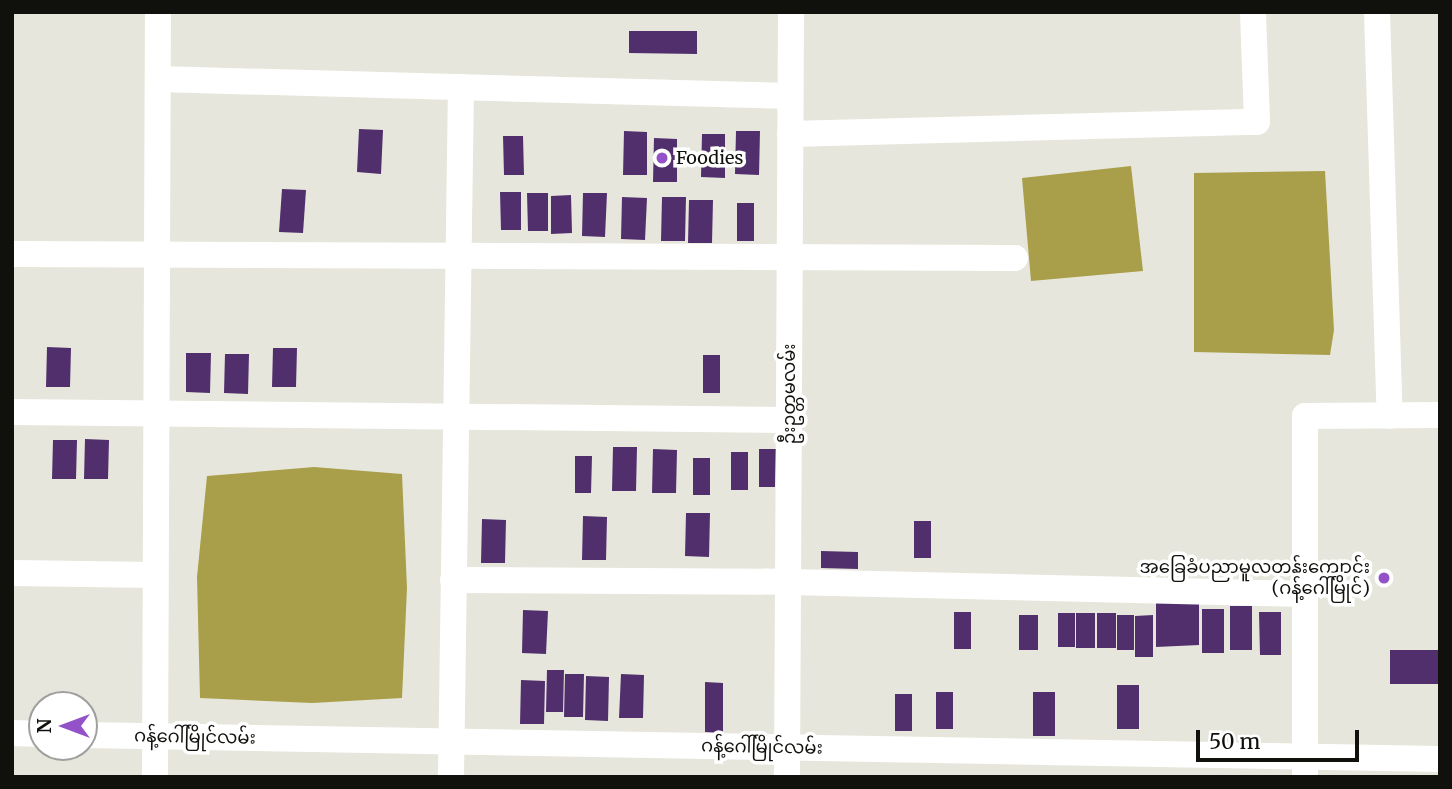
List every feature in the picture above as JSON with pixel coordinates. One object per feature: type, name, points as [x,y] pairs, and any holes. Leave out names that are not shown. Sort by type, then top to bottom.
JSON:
[{"type":"street","points":[[155,777],[158,12]]},
{"type":"street","name":"ဦးဥတ္တမလမ်း","points":[[788,777],[791,12]]},
{"type":"street","points":[[790,134],[1257,122],[1253,12]]},
{"type":"street","points":[[1377,12],[1390,416]]},
{"type":"street","points":[[158,79],[790,96]]},
{"type":"street","points":[[451,777],[461,87]]},
{"type":"street","points":[[12,254],[1015,258]]},
{"type":"street","points":[[12,412],[789,420]]},
{"type":"street","points":[[1305,767],[1305,416],[1440,415]]},
{"type":"street","points":[[12,573],[155,575]]},
{"type":"street","points":[[453,580],[788,582],[1306,594]]},
{"type":"street","name":"ဂန့်ဂေါ်မြိုင်လမ်း","points":[[98,735],[788,747],[1305,767],[1440,759]]},
{"type":"shaded area","points":[[1131,166],[1143,271],[1031,281],[1022,178]]},
{"type":"shaded area","points":[[1325,171],[1334,330],[1330,355],[1194,352],[1194,173]]},
{"type":"shaded area","points":[[314,467],[402,474],[407,588],[402,698],[312,703],[200,698],[197,577],[207,476]]},
{"type":"building","points":[[629,31],[697,31],[697,54],[629,53]]},
{"type":"building","points":[[359,129],[383,130],[381,174],[357,172]]},
{"type":"building","points":[[624,131],[647,132],[647,175],[623,175]]},
{"type":"building","points":[[736,131],[760,131],[759,175],[735,174]]},
{"type":"building","points":[[702,134],[725,134],[725,178],[701,177]]},
{"type":"building","points":[[503,136],[523,136],[524,175],[504,175]]},
{"type":"building","points":[[654,138],[677,139],[677,182],[653,182]]},
{"type":"building","points":[[282,189],[306,190],[303,233],[279,232]]},
{"type":"building","points":[[500,192],[521,192],[521,230],[501,230]]},
{"type":"building","points":[[527,193],[548,193],[548,231],[528,231]]},
{"type":"building","points":[[583,193],[607,193],[605,237],[582,236]]},
{"type":"building","points":[[571,195],[572,233],[551,234],[551,196]]},
{"type":"building","points":[[622,197],[647,198],[645,240],[621,239]]},
{"type":"building","points":[[662,197],[686,197],[685,241],[661,241]]},
{"type":"building","points":[[689,200],[713,200],[712,243],[688,243]]},
{"type":"building","points":[[737,203],[754,203],[754,241],[737,241]]},
{"type":"building","points":[[47,347],[71,348],[70,387],[46,387]]},
{"type":"building","points":[[273,348],[297,348],[296,387],[272,387]]},
{"type":"building","points":[[186,353],[211,353],[210,393],[186,392]]},
{"type":"building","points":[[225,354],[249,354],[248,394],[224,393]]},
{"type":"building","points":[[703,355],[720,355],[720,393],[703,393]]},
{"type":"building","points":[[85,439],[109,440],[108,479],[84,479]]},
{"type":"building","points":[[53,440],[77,440],[76,479],[52,479]]},
{"type":"building","points":[[613,447],[637,447],[636,491],[612,491]]},
{"type":"building","points":[[653,449],[677,450],[676,493],[652,493]]},
{"type":"building","points":[[759,449],[776,449],[775,487],[759,487]]},
{"type":"building","points":[[731,452],[748,452],[748,490],[731,490]]},
{"type":"building","points":[[575,456],[592,456],[591,493],[575,493]]},
{"type":"building","points":[[693,458],[710,458],[710,495],[693,495]]},
{"type":"building","points":[[686,513],[710,513],[709,557],[685,556]]},
{"type":"building","points":[[583,516],[607,517],[606,560],[582,560]]},
{"type":"building","points":[[482,519],[506,520],[505,563],[481,563]]},
{"type":"building","points":[[914,521],[931,521],[931,558],[914,558]]},
{"type":"building","points":[[821,551],[858,552],[858,569],[821,568]]},
{"type":"building","points":[[1199,602],[1199,645],[1156,647],[1156,603]]},
{"type":"building","points":[[1230,606],[1252,606],[1252,650],[1230,650]]},
{"type":"building","points":[[1202,609],[1224,609],[1224,653],[1202,653]]},
{"type":"building","points":[[523,610],[548,611],[546,654],[522,653]]},
{"type":"building","points":[[954,612],[971,612],[971,649],[954,649]]},
{"type":"building","points":[[1259,612],[1281,612],[1281,655],[1260,655]]},
{"type":"building","points":[[1058,613],[1075,613],[1075,647],[1058,647]]},
{"type":"building","points":[[1076,613],[1095,613],[1095,648],[1076,648]]},
{"type":"building","points":[[1097,613],[1116,613],[1116,648],[1097,648]]},
{"type":"building","points":[[1019,615],[1038,615],[1038,650],[1019,650]]},
{"type":"building","points":[[1117,615],[1134,615],[1134,650],[1117,650]]},
{"type":"building","points":[[1153,615],[1153,657],[1135,657],[1135,616]]},
{"type":"building","points":[[1390,650],[1440,650],[1440,684],[1390,684]]},
{"type":"building","points":[[547,670],[564,670],[563,712],[546,712]]},
{"type":"building","points":[[565,674],[584,674],[583,717],[564,717]]},
{"type":"building","points":[[621,674],[644,675],[643,718],[619,718]]},
{"type":"building","points":[[586,676],[609,677],[608,721],[585,720]]},
{"type":"building","points":[[521,680],[545,681],[544,724],[520,724]]},
{"type":"building","points":[[705,682],[723,683],[723,733],[705,732]]},
{"type":"building","points":[[1117,685],[1139,685],[1139,729],[1117,729]]},
{"type":"building","points":[[936,692],[953,692],[953,729],[936,729]]},
{"type":"building","points":[[1033,692],[1055,692],[1055,736],[1033,736]]},
{"type":"building","points":[[895,694],[912,694],[912,731],[895,731]]},
{"type":"place","name":"Foodies","points":[[662,158]]},
{"type":"place","name":"အခြေခံပညာမူလတန်းကျောင်း (ဂန့်ဂေါ်မြိုင်)","points":[[1384,578]]}]
